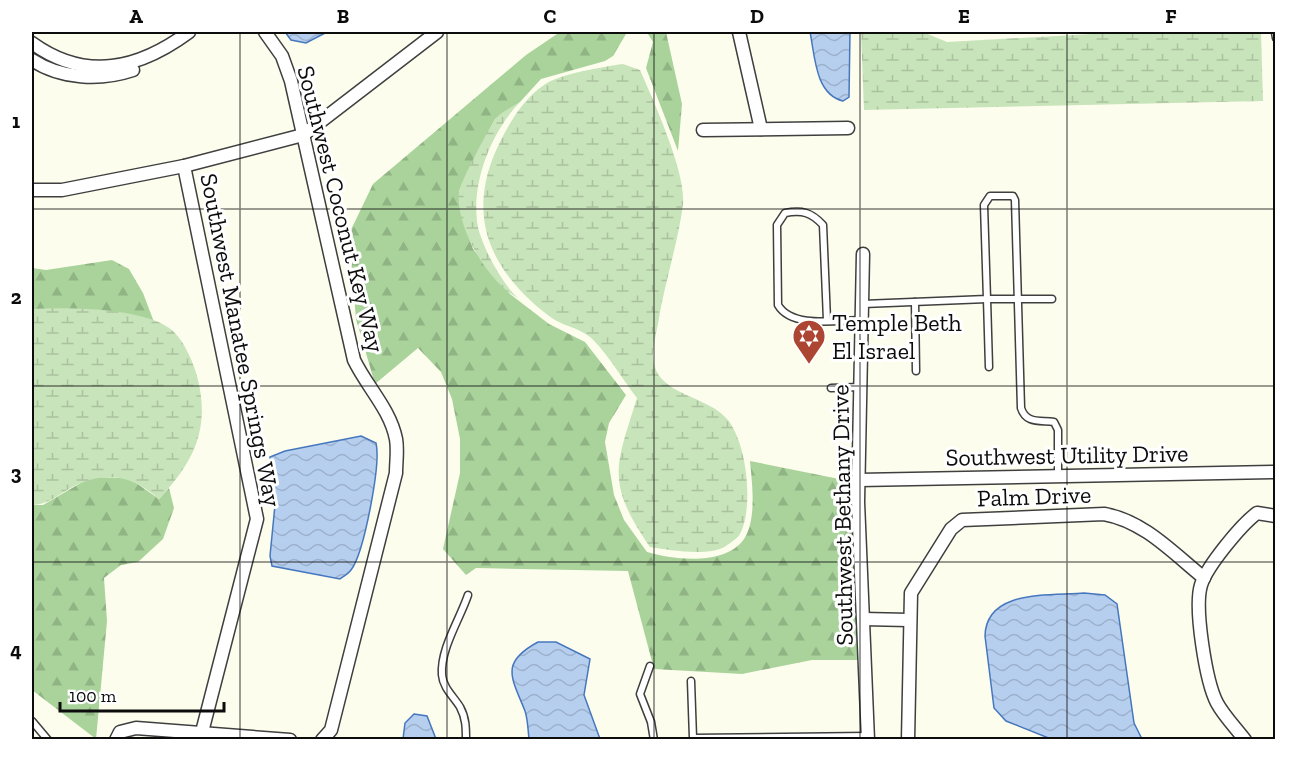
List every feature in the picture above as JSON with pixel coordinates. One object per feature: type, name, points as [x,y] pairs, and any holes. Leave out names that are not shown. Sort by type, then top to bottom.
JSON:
[{"type":"street","points":[[32,60],[61,72],[102,77],[143,66],[189,32]]},
{"type":"street","name":"Southwest Coconut Key Way","points":[[265,32],[282,56],[291,81],[354,360],[391,421],[397,442],[396,473],[331,730],[322,740]]},
{"type":"street","points":[[32,190],[62,190],[184,166],[303,135],[437,32]]},
{"type":"street","points":[[740,32],[761,129]]},
{"type":"street","points":[[32,43],[54,57],[95,66],[121,65],[158,53]]},
{"type":"street","points":[[703,130],[848,128]]},
{"type":"street","name":"Southwest Manatee Springs Way","points":[[184,166],[257,519],[202,732]]},
{"type":"street","name":"Southwest Bethany Drive","points":[[863,254],[859,480],[868,738]]},
{"type":"street","name":"Southwest Utility Drive","points":[[859,480],[1275,472]]},
{"type":"street","points":[[1245,740],[1218,705],[1208,681],[1199,599],[1204,578],[1243,524],[1257,513],[1275,516]]},
{"type":"street","name":"Palm Drive","points":[[908,740],[911,593],[951,529],[962,520],[1104,514],[1123,518],[1142,527],[1204,578]]},
{"type":"street","points":[[863,619],[909,620]]},
{"type":"street","points":[[118,736],[136,728],[290,740]]},
{"type":"lane","points":[[1275,32],[1275,38]]},
{"type":"lane","points":[[989,367],[984,205],[990,196],[1008,195],[1013,196],[1015,200],[1023,416],[1028,420],[1054,422],[1058,430],[1058,476]]},
{"type":"lane","points":[[827,320],[822,225],[812,213],[802,211],[785,213],[778,220],[777,225],[778,305],[781,312],[791,317],[827,320],[862,320]]},
{"type":"lane","points":[[862,304],[1052,299]]},
{"type":"lane","points":[[915,302],[916,371]]},
{"type":"lane","points":[[831,388],[861,387]]},
{"type":"lane","points":[[466,740],[466,722],[461,708],[448,690],[442,675],[450,637],[460,621],[468,595]]},
{"type":"lane","points":[[650,666],[640,694],[651,722],[654,740]]},
{"type":"lane","points":[[691,681],[693,738],[868,738]]},
{"type":"lane","points":[[32,721],[48,740]]},
{"type":"green space","points":[[560,32],[666,32],[682,104],[678,151],[646,68],[653,42],[648,34],[626,34],[613,56],[605,61],[541,79],[520,102],[495,119],[459,191],[463,218],[473,249],[510,294],[549,324],[585,342],[626,395],[609,423],[605,442],[614,495],[624,520],[647,552],[698,559],[725,554],[735,548],[744,539],[751,522],[753,501],[750,461],[864,484],[863,660],[812,660],[742,674],[654,669],[628,571],[476,568],[466,575],[443,549],[460,473],[460,439],[452,399],[441,372],[418,348],[375,384],[356,319],[349,234],[373,184],[526,55]]},
{"type":"green space","points":[[861,32],[923,32],[947,42],[1127,32],[1261,32],[1263,101],[864,110]]},
{"type":"green space","points":[[623,64],[640,70],[668,136],[683,190],[681,219],[654,344],[653,356],[656,369],[662,379],[672,387],[719,411],[728,420],[735,431],[744,459],[747,508],[740,534],[726,546],[710,551],[689,552],[650,547],[626,507],[619,475],[620,459],[637,398],[590,337],[549,316],[511,280],[488,239],[484,217],[484,193],[489,168],[508,126],[530,97],[551,81]]},
{"type":"green space","points":[[520,102],[501,127],[486,157],[476,205],[482,240],[505,283],[518,298],[496,280],[476,252],[462,221],[459,192],[496,118]]},
{"type":"green space","points":[[112,260],[129,269],[143,293],[154,322],[142,317],[32,309],[32,268],[46,270]]},
{"type":"green space","points":[[65,308],[127,313],[162,324],[174,332],[182,342],[191,359],[201,395],[200,428],[190,458],[159,499],[137,484],[105,477],[81,483],[47,502],[32,505],[32,309]]},
{"type":"green space","points":[[91,477],[129,478],[159,499],[169,488],[174,508],[163,539],[138,562],[121,565],[104,578],[107,621],[96,739],[32,690],[32,505],[43,505]]},
{"type":"water","points":[[285,32],[327,32],[306,43],[291,40]]},
{"type":"water","points":[[810,32],[850,32],[849,97],[843,101],[827,91],[822,82],[815,63]]},
{"type":"water","points":[[361,436],[376,443],[376,469],[366,528],[351,570],[340,579],[272,566],[270,556],[275,505],[270,457],[285,451]]},
{"type":"water","points":[[1084,593],[1105,595],[1117,604],[1134,723],[1142,739],[1051,739],[1006,721],[994,708],[985,636],[988,621],[996,610],[1022,598]]},
{"type":"water","points":[[538,642],[556,642],[590,659],[584,695],[600,739],[529,739],[526,714],[512,672],[513,664],[518,657]]},
{"type":"water","points":[[414,714],[427,716],[436,739],[403,739],[405,723]]},
{"type":"place","name":"Temple Beth El Israel","points":[[809,365]]}]
